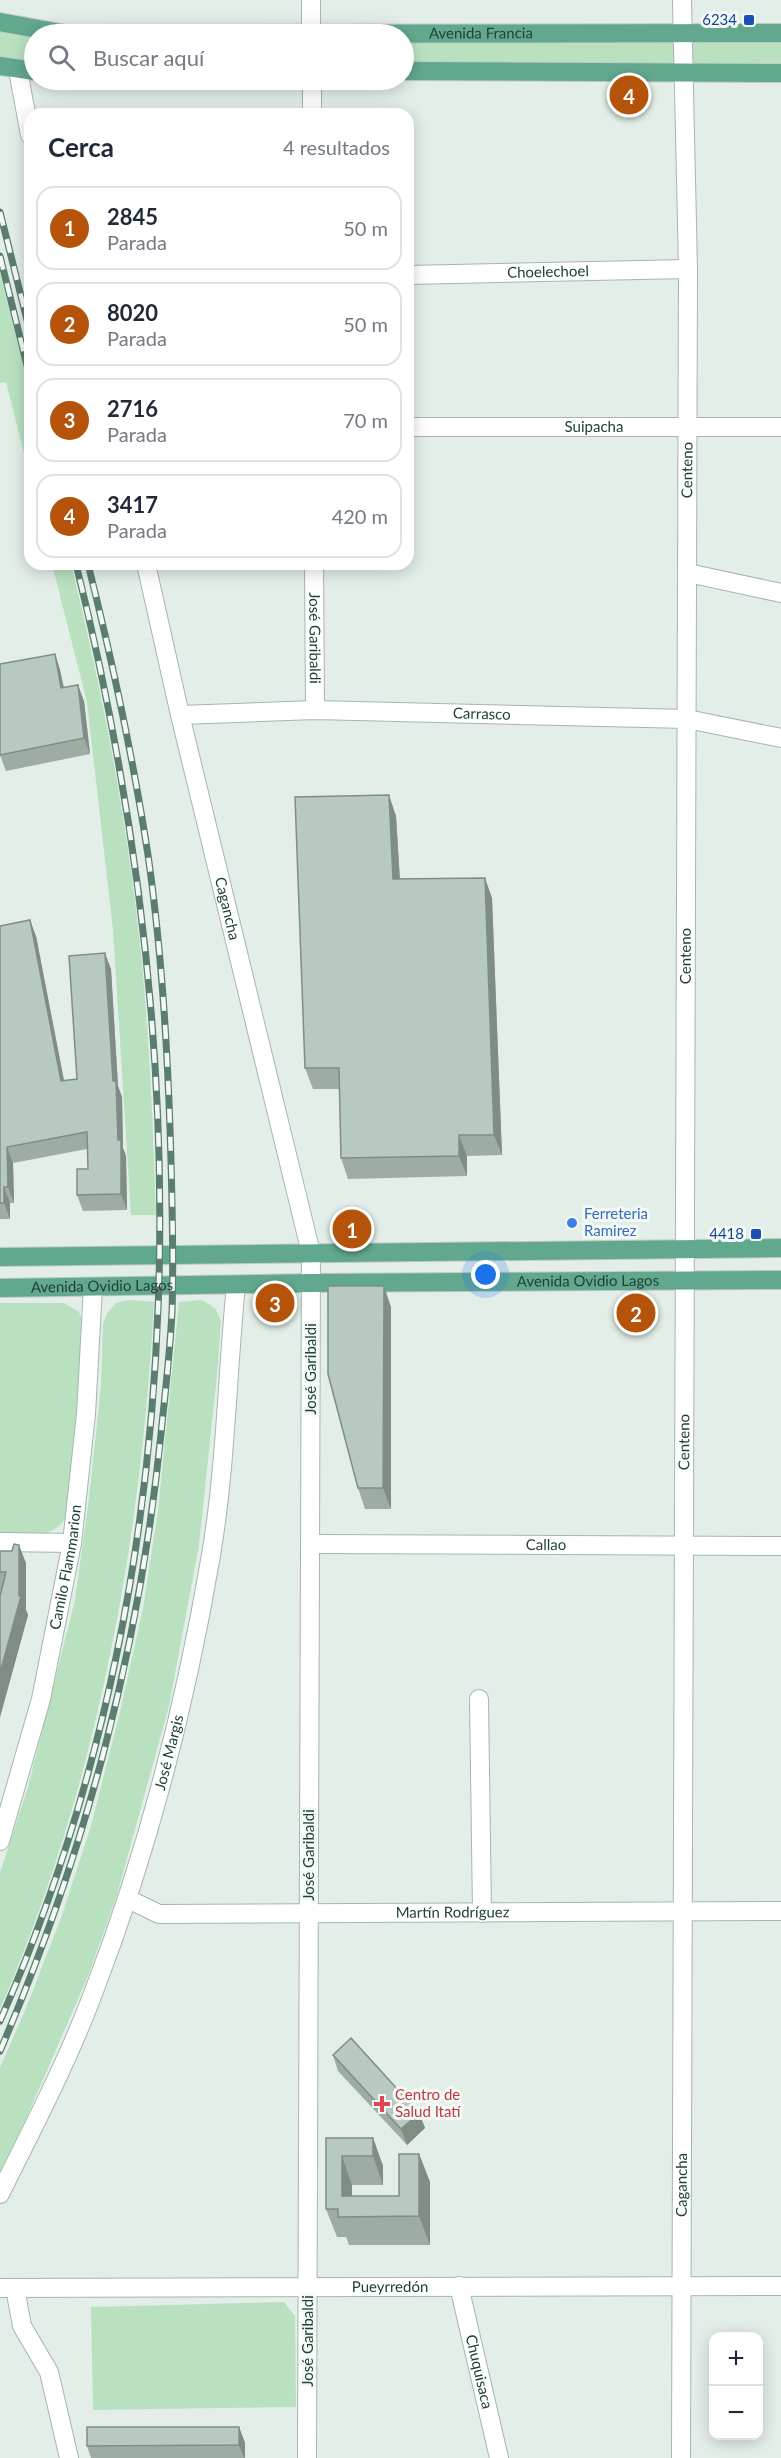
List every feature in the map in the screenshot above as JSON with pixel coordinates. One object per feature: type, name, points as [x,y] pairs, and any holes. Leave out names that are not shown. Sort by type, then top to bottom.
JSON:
[{"type":"main road","name":"Avenida Francia","points":[[0,22],[24,26]]},
{"type":"main road","name":"Avenida Francia","points":[[414,34],[781,33]]},
{"type":"main road","points":[[414,71],[781,73]]},
{"type":"main road","name":"Avenida Ovidio Lagos","points":[[0,1257],[781,1248]]},
{"type":"main road","name":"Avenida Ovidio Lagos","points":[[0,1288],[311,1283],[781,1280]]},
{"type":"street","points":[[311,0],[311,24]]},
{"type":"street","name":"Centeno","points":[[682,0],[688,269],[683,1912]]},
{"type":"street","points":[[18,69],[25,108]]},
{"type":"street","points":[[312,90],[312,108]]},
{"type":"street","name":"Choelechoel","points":[[414,275],[688,269]]},
{"type":"street","name":"Suipacha","points":[[414,427],[781,427]]},
{"type":"street","name":"Cagancha","points":[[147,570],[180,715],[311,1253]]},
{"type":"street","name":"José Garibaldi","points":[[314,570],[315,710]]},
{"type":"street","points":[[688,573],[781,593]]},
{"type":"street","name":"Carrasco","points":[[180,715],[315,710],[687,719],[781,738]]},
{"type":"street","name":"José Garibaldi","points":[[307,2458],[311,1253]]},
{"type":"street","name":"José Margis","points":[[0,2194],[45,2103],[94,1993],[128,1899],[167,1760],[192,1657],[212,1553],[236,1285]]},
{"type":"street","name":"Camilo Flammarion","points":[[0,1841],[41,1699],[72,1543],[86,1414],[93,1287]]},
{"type":"street","points":[[0,1542],[72,1543]]},
{"type":"street","name":"Callao","points":[[310,1544],[781,1546]]},
{"type":"street","points":[[479,1699],[482,1913]]},
{"type":"street","name":"Martín Rodríguez","points":[[128,1899],[159,1914],[781,1911]]},
{"type":"street","name":"Cagancha","points":[[681,2458],[683,1912]]},
{"type":"street","name":"Chuquisaca","points":[[459,2286],[499,2458]]},
{"type":"street","name":"Pueyrredón","points":[[8,2288],[781,2286]]},
{"type":"street","points":[[8,2288],[22,2326],[49,2372],[69,2458]]},
{"type":"green space","points":[[0,22],[24,27],[24,70],[0,66]]},
{"type":"green space","points":[[414,32],[781,33],[781,73],[414,71]]},
{"type":"green space","points":[[0,273],[24,369],[24,453],[6,382],[0,383]]},
{"type":"green space","points":[[54,570],[72,570],[102,702],[127,841],[145,1004],[156,1215],[131,1215],[113,930],[87,702]]},
{"type":"green space","points":[[128,1300],[154,1302],[148,1392],[138,1483],[109,1662],[88,1751],[63,1838],[34,1924],[0,2009],[0,1873],[28,1787],[75,1600],[101,1386],[103,1324],[107,1313],[116,1303]]},
{"type":"green space","points":[[202,1300],[215,1308],[221,1321],[217,1375],[199,1545],[169,1706],[117,1895],[88,1976],[0,2173],[0,2068],[61,1918],[91,1826],[143,1608],[158,1511],[179,1302]]},
{"type":"green space","points":[[0,1303],[64,1303],[79,1312],[84,1325],[67,1515],[55,1529],[38,1534],[0,1534]]},
{"type":"green space","points":[[284,2302],[295,2316],[296,2407],[93,2410],[91,2307]]},
{"type":"building","points":[[55,654],[61,688],[78,685],[84,738],[0,755],[0,664]]},
{"type":"building","points":[[389,795],[393,879],[485,878],[494,1135],[459,1135],[459,1156],[341,1158],[339,1068],[305,1068],[295,797]]},
{"type":"building","points":[[30,920],[61,1081],[77,1079],[69,956],[105,953],[113,1081],[116,1081],[118,1140],[121,1140],[121,1194],[77,1195],[77,1169],[88,1169],[87,1132],[7,1147],[8,1187],[4,1187],[4,1203],[0,1203],[0,926]]},
{"type":"building","points":[[328,1286],[384,1286],[383,1488],[358,1488],[328,1374]]},
{"type":"building","points":[[14,1544],[19,1545],[19,1596],[21,1596],[0,1673],[0,1596],[6,1572],[0,1572],[0,1551],[12,1551]]},
{"type":"building","points":[[351,2038],[419,2113],[401,2129],[333,2055]]},
{"type":"building","points":[[326,2138],[373,2138],[373,2156],[342,2156],[342,2196],[399,2196],[399,2154],[419,2154],[419,2216],[338,2217],[338,2209],[326,2209]]},
{"type":"building","points":[[87,2427],[239,2427],[239,2445],[87,2446]]},
{"type":"railway","points":[[0,212],[24,308]]},
{"type":"railway","points":[[0,256],[24,354]]},
{"type":"railway","points":[[0,2021],[66,1847],[114,1667],[144,1485],[158,1300],[158,1114],[143,929],[115,745],[77,570]]},
{"type":"railway","points":[[0,2051],[31,1976],[83,1825],[123,1672],[139,1594],[151,1515],[171,1327],[173,1243],[170,1129],[160,958],[148,855],[129,745],[89,570]]},
{"type":"place","name":"6234","points":[[749,20]]},
{"type":"place","name":"3417","points":[[629,95]]},
{"type":"place","name":"Ferreteria Ramirez","points":[[572,1223]]},
{"type":"place","name":"2845","points":[[352,1229]]},
{"type":"place","name":"4418","points":[[756,1234]]},
{"type":"place","name":"2716","points":[[275,1303]]},
{"type":"place","name":"8020","points":[[636,1313]]},
{"type":"place","name":"Centro de Salud Itatí","points":[[382,2104]]}]
